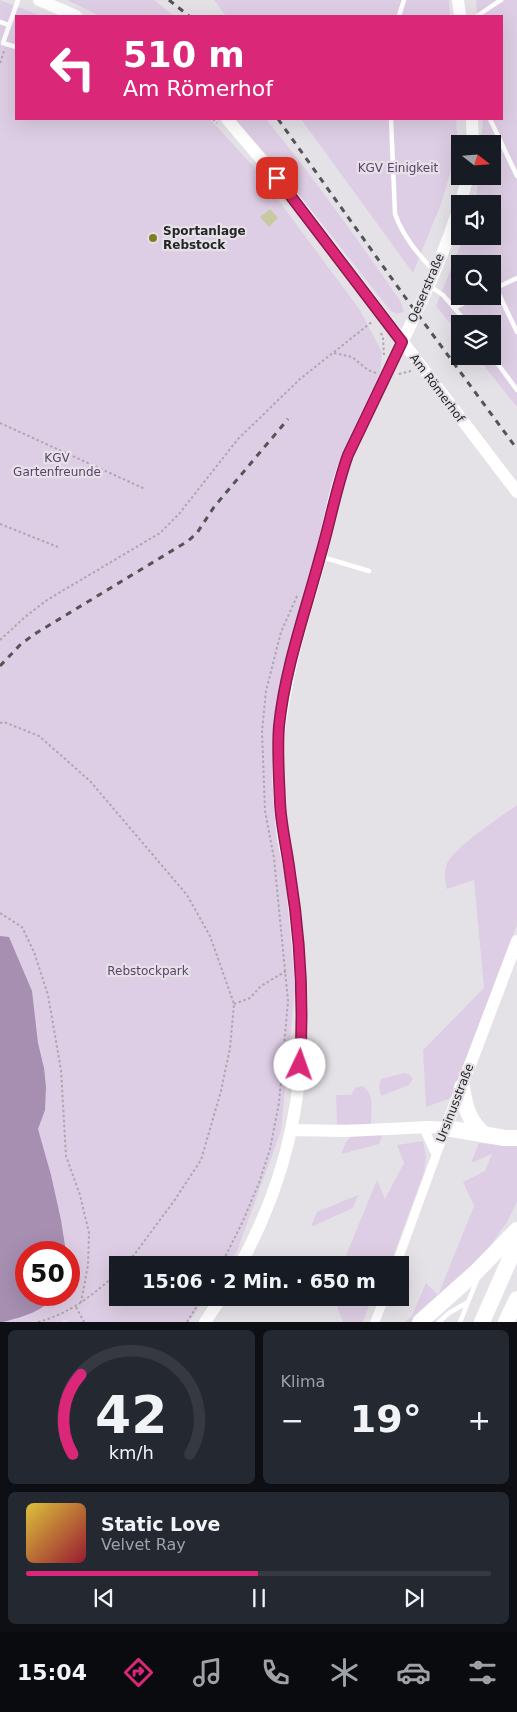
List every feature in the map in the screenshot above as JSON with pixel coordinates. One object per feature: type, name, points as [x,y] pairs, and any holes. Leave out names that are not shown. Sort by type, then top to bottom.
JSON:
[{"type":"highway","points":[[462,1087],[469,1116],[476,1126],[490,1136]]},
{"type":"highway","points":[[441,1141],[490,1136],[517,1138]]},
{"type":"highway","points":[[420,1322],[487,1261],[517,1230]]},
{"type":"highway","points":[[482,1322],[517,1243]]},
{"type":"highway","points":[[506,1322],[517,1299]]},
{"type":"main road","points":[[39,0],[74,15]]},
{"type":"main road","points":[[458,0],[460,15]]},
{"type":"main road","name":"Am Römerhof","points":[[228,120],[288,191],[517,492]]},
{"type":"main road","points":[[472,120],[473,135]]},
{"type":"main road","name":"Oeserstraße","points":[[245,1256],[267,1209],[283,1166],[292,1130],[298,1091],[302,1026],[300,969],[290,873],[283,838],[280,803],[279,726],[296,641],[346,462],[428,285],[452,228],[465,185]]},
{"type":"main road","name":"Ursinusstraße","points":[[441,1141],[517,942]]},
{"type":"main road","points":[[292,1130],[346,1131],[429,1127],[441,1141]]},
{"type":"main road","points":[[410,1129],[426,1133],[437,1133],[441,1141]]},
{"type":"main road","points":[[206,1322],[216,1306]]},
{"type":"street","points":[[426,1133],[441,1141]]},
{"type":"street","name":"Ursinusstraße","points":[[399,1256],[441,1141]]},
{"type":"street","points":[[375,1322],[381,1306]]},
{"type":"lane","points":[[15,48],[3,43],[18,0]]},
{"type":"lane","points":[[399,15],[404,0]]},
{"type":"lane","points":[[479,15],[502,0]]},
{"type":"lane","points":[[0,22],[9,25]]},
{"type":"lane","points":[[391,120],[395,214],[399,225],[415,250],[434,271]]},
{"type":"lane","points":[[490,120],[517,176]]},
{"type":"lane","points":[[501,286],[517,278]]},
{"type":"lane","points":[[428,285],[443,295],[460,315]]},
{"type":"lane","points":[[501,302],[517,332]]},
{"type":"lane","points":[[454,308],[460,305]]},
{"type":"lane","points":[[499,365],[517,390]]},
{"type":"lane","points":[[321,556],[369,572]]},
{"type":"lane","points":[[460,1322],[487,1261]]},
{"type":"lane","points":[[439,1322],[449,1313],[468,1302]]},
{"type":"path","points":[[0,63],[7,44]]},
{"type":"path","points":[[0,640],[25,616],[47,600],[160,533],[179,514],[238,439],[300,379],[370,322],[375,320]]},
{"type":"path","points":[[334,353],[352,357],[368,370],[385,376]]},
{"type":"path","points":[[0,423],[146,489]]},
{"type":"path","points":[[0,524],[58,547]]},
{"type":"path","points":[[0,722],[39,736],[90,781],[186,895],[210,936],[234,1004],[230,1048],[221,1091],[201,1160],[133,1256]]},
{"type":"path","points":[[0,914],[22,927],[34,952],[48,995],[61,1070],[66,1156],[80,1195],[89,1233],[88,1265],[81,1302]]},
{"type":"path","points":[[234,1004],[250,998],[261,986],[286,971],[292,970]]},
{"type":"path","points":[[226,1256],[259,1183],[274,1134],[288,1001],[286,971]]},
{"type":"path","points":[[38,1322],[76,1307],[109,1280]]},
{"type":"path","points":[[186,1322],[197,1306]]},
{"type":"path","points":[[76,1307],[84,1322]]},
{"type":"green space","name":"Rebstockpark","points":[[0,0],[39,15],[15,15],[15,120],[211,120],[253,166],[360,310],[382,352],[380,379],[324,531],[289,647],[274,724],[297,968],[281,1131],[237,1251],[233,1256],[109,1256],[109,1306],[200,1306],[189,1322],[69,1322],[65,1320],[60,1322],[0,1322]]},
{"type":"green space","points":[[67,0],[154,0],[173,15],[98,15]]},
{"type":"green space","points":[[214,0],[449,0],[450,15],[225,15]]},
{"type":"green space","points":[[476,0],[517,0],[517,407],[483,365],[501,365],[501,315],[451,315],[451,325],[436,306],[451,268],[451,305],[501,305],[501,255],[456,255],[460,245],[501,245],[501,195],[476,195],[478,185],[501,185],[501,135],[482,135],[483,120],[503,120],[503,15],[477,15]]},
{"type":"green space","points":[[236,120],[267,120],[352,232],[401,302],[404,312],[397,314],[390,310],[281,172]]},
{"type":"green space","name":"KGV Einigkeit","points":[[302,120],[456,120],[457,135],[451,135],[451,170],[441,204],[413,273]]},
{"type":"green space","points":[[517,805],[517,925],[451,1098],[426,1107],[423,1050],[484,988],[474,880],[447,889],[446,866],[457,851],[467,842]]},
{"type":"green space","points":[[405,1073],[413,1079],[409,1085],[381,1096],[379,1086],[381,1079]]},
{"type":"green space","points":[[362,1086],[371,1097],[371,1124],[337,1124],[336,1095],[351,1095],[355,1088]]},
{"type":"green space","points":[[383,1134],[379,1144],[341,1154],[346,1142],[352,1135]]},
{"type":"green space","points":[[423,1141],[426,1157],[424,1172],[393,1256],[346,1256],[377,1180],[385,1199],[404,1163],[397,1145]]},
{"type":"green space","points":[[479,1143],[506,1146],[517,1145],[517,1202],[507,1222],[484,1255],[412,1322],[405,1322],[412,1316],[426,1283],[438,1295],[474,1206],[463,1182],[485,1171],[492,1154],[471,1163]]},
{"type":"green space","points":[[358,1195],[353,1208],[311,1227],[317,1212]]},
{"type":"green space","points":[[337,1306],[369,1306],[363,1322],[343,1322]]},
{"type":"shaded area","points":[[0,936],[9,937],[32,991],[38,1043],[46,1087],[45,1110],[38,1129],[51,1175],[64,1241],[15,1241],[15,1306],[45,1306],[19,1318],[0,1322]]},
{"type":"building","points":[[270,209],[278,218],[269,227],[260,217]]},
{"type":"railway","points":[[169,0],[188,15]]},
{"type":"railway","points":[[279,120],[405,297],[517,449]]},
{"type":"railway","points":[[0,666],[20,645],[33,635],[188,541],[197,533],[214,507],[288,419]]},
{"type":"place","name":"Sportanlage Rebstock","points":[[153,238]]},
{"type":"route","points":[[277,178],[402,342],[343,469],[321,556],[296,641],[279,726],[280,803],[283,838],[290,873],[300,969],[302,1026],[300,1065]]},
{"type":"park label","name":"KGV Gartenfreunde","points":[[57,465]]}]
